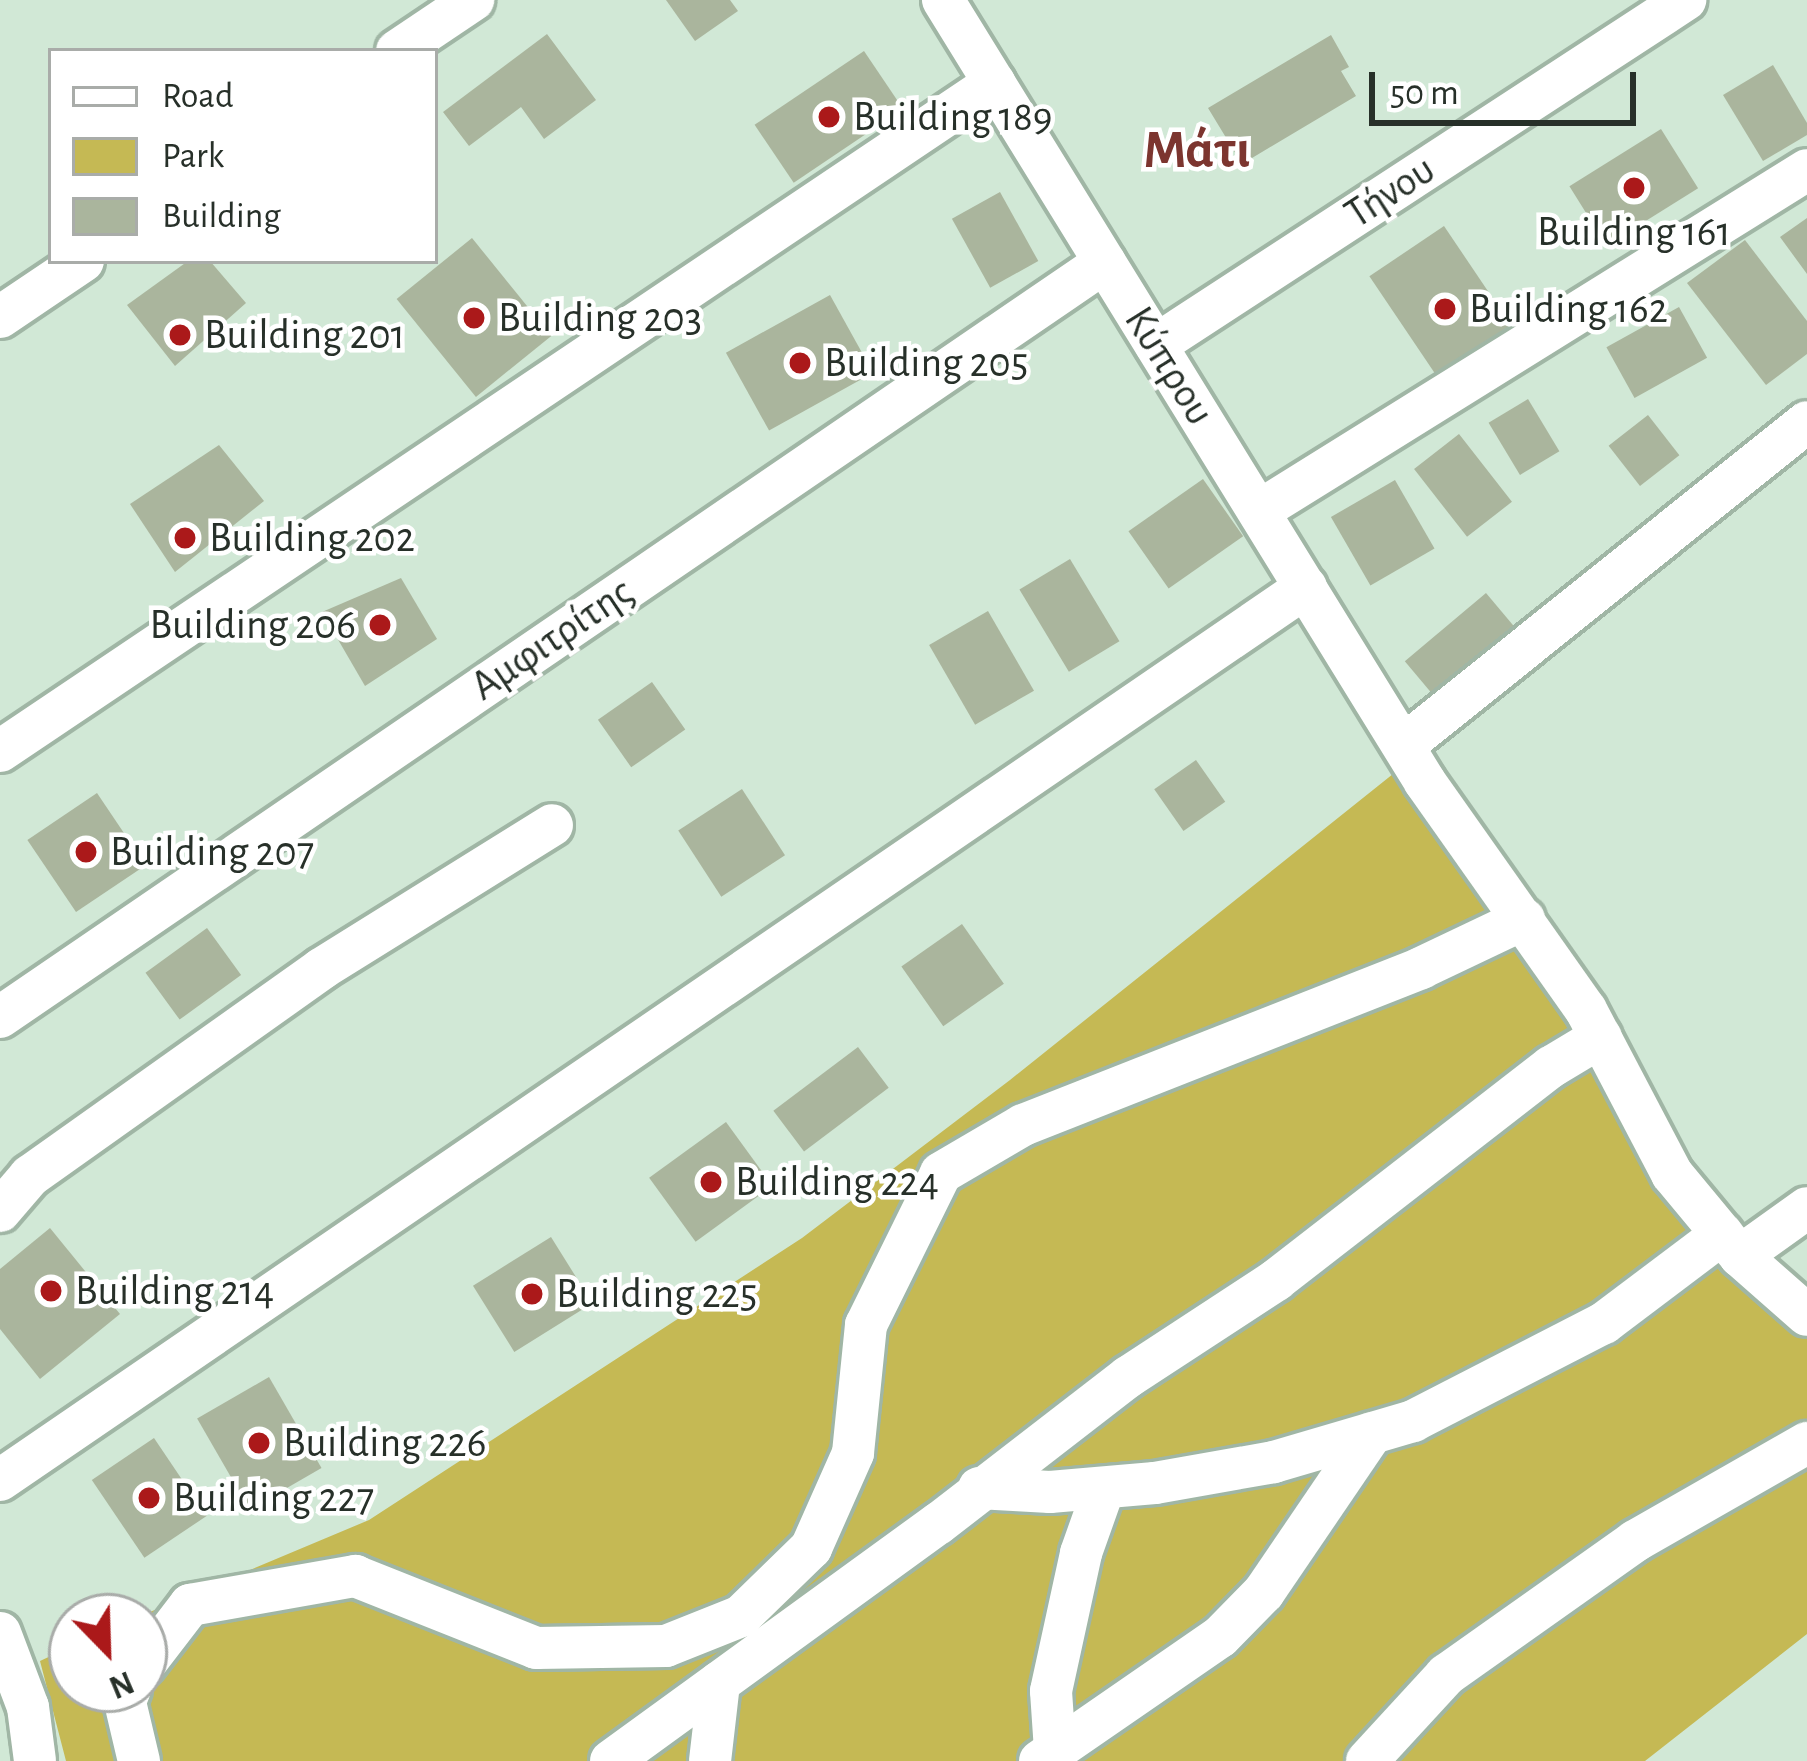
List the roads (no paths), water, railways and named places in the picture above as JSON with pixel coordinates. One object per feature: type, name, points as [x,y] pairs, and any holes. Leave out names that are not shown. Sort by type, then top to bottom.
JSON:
[{"type":"street","points":[[401,48],[473,0]]},
{"type":"street","name":"Κύπρου","points":[[943,0],[1400,739],[1601,1037],[1672,1174],[1731,1245],[1807,1315]]},
{"type":"street","name":"Τήνου","points":[[1156,345],[1685,0]]},
{"type":"street","points":[[0,751],[994,83]]},
{"type":"street","points":[[1259,511],[1807,170]]},
{"type":"street","name":"Αμφιτρίτης","points":[[0,1017],[1105,262]]},
{"type":"street","points":[[0,316],[78,264]]},
{"type":"street","points":[[1400,739],[1807,422]]},
{"type":"street","points":[[0,1480],[1306,587]]},
{"type":"street","points":[[0,1210],[30,1176],[321,969],[552,825]]},
{"type":"street","points":[[168,1634],[190,1605],[356,1576],[536,1648],[666,1646],[741,1616],[811,1548],[853,1453],[866,1325],[941,1173],[1023,1125],[1421,968],[1524,919]]},
{"type":"street","points":[[611,1761],[1128,1377],[1276,1280],[1551,1067],[1601,1037]]},
{"type":"street","points":[[979,1488],[1050,1492],[1104,1488],[1274,1462],[1413,1421],[1540,1360],[1731,1245],[1807,1208]]},
{"type":"street","points":[[1048,1755],[1220,1637],[1264,1592],[1372,1433]]},
{"type":"street","points":[[1367,1761],[1446,1675],[1635,1540],[1807,1443]]},
{"type":"street","points":[[1048,1755],[1051,1691],[1081,1553],[1104,1488]]},
{"type":"street","points":[[0,1633],[28,1707],[35,1761]]},
{"type":"street","points":[[710,1761],[719,1683]]},
{"type":"street","points":[[128,1713],[139,1761]]},
{"type":"place","name":"Building 189","points":[[829,117]]},
{"type":"place","name":"Building 161","points":[[1634,188]]},
{"type":"place","name":"Building 162","points":[[1445,309]]},
{"type":"place","name":"Building 203","points":[[474,318]]},
{"type":"place","name":"Building 201","points":[[180,335]]},
{"type":"place","name":"Building 205","points":[[800,363]]},
{"type":"place","name":"Building 202","points":[[185,538]]},
{"type":"place","name":"Building 206","points":[[380,625]]},
{"type":"place","name":"Building 207","points":[[86,852]]},
{"type":"place","name":"Building 224","points":[[711,1182]]},
{"type":"place","name":"Building 214","points":[[51,1291]]},
{"type":"place","name":"Building 225","points":[[532,1294]]},
{"type":"place","name":"Building 226","points":[[259,1443]]},
{"type":"place","name":"Building 227","points":[[149,1498]]},
{"type":"district","name":"Μάτι","points":[[1197,151]]}]
